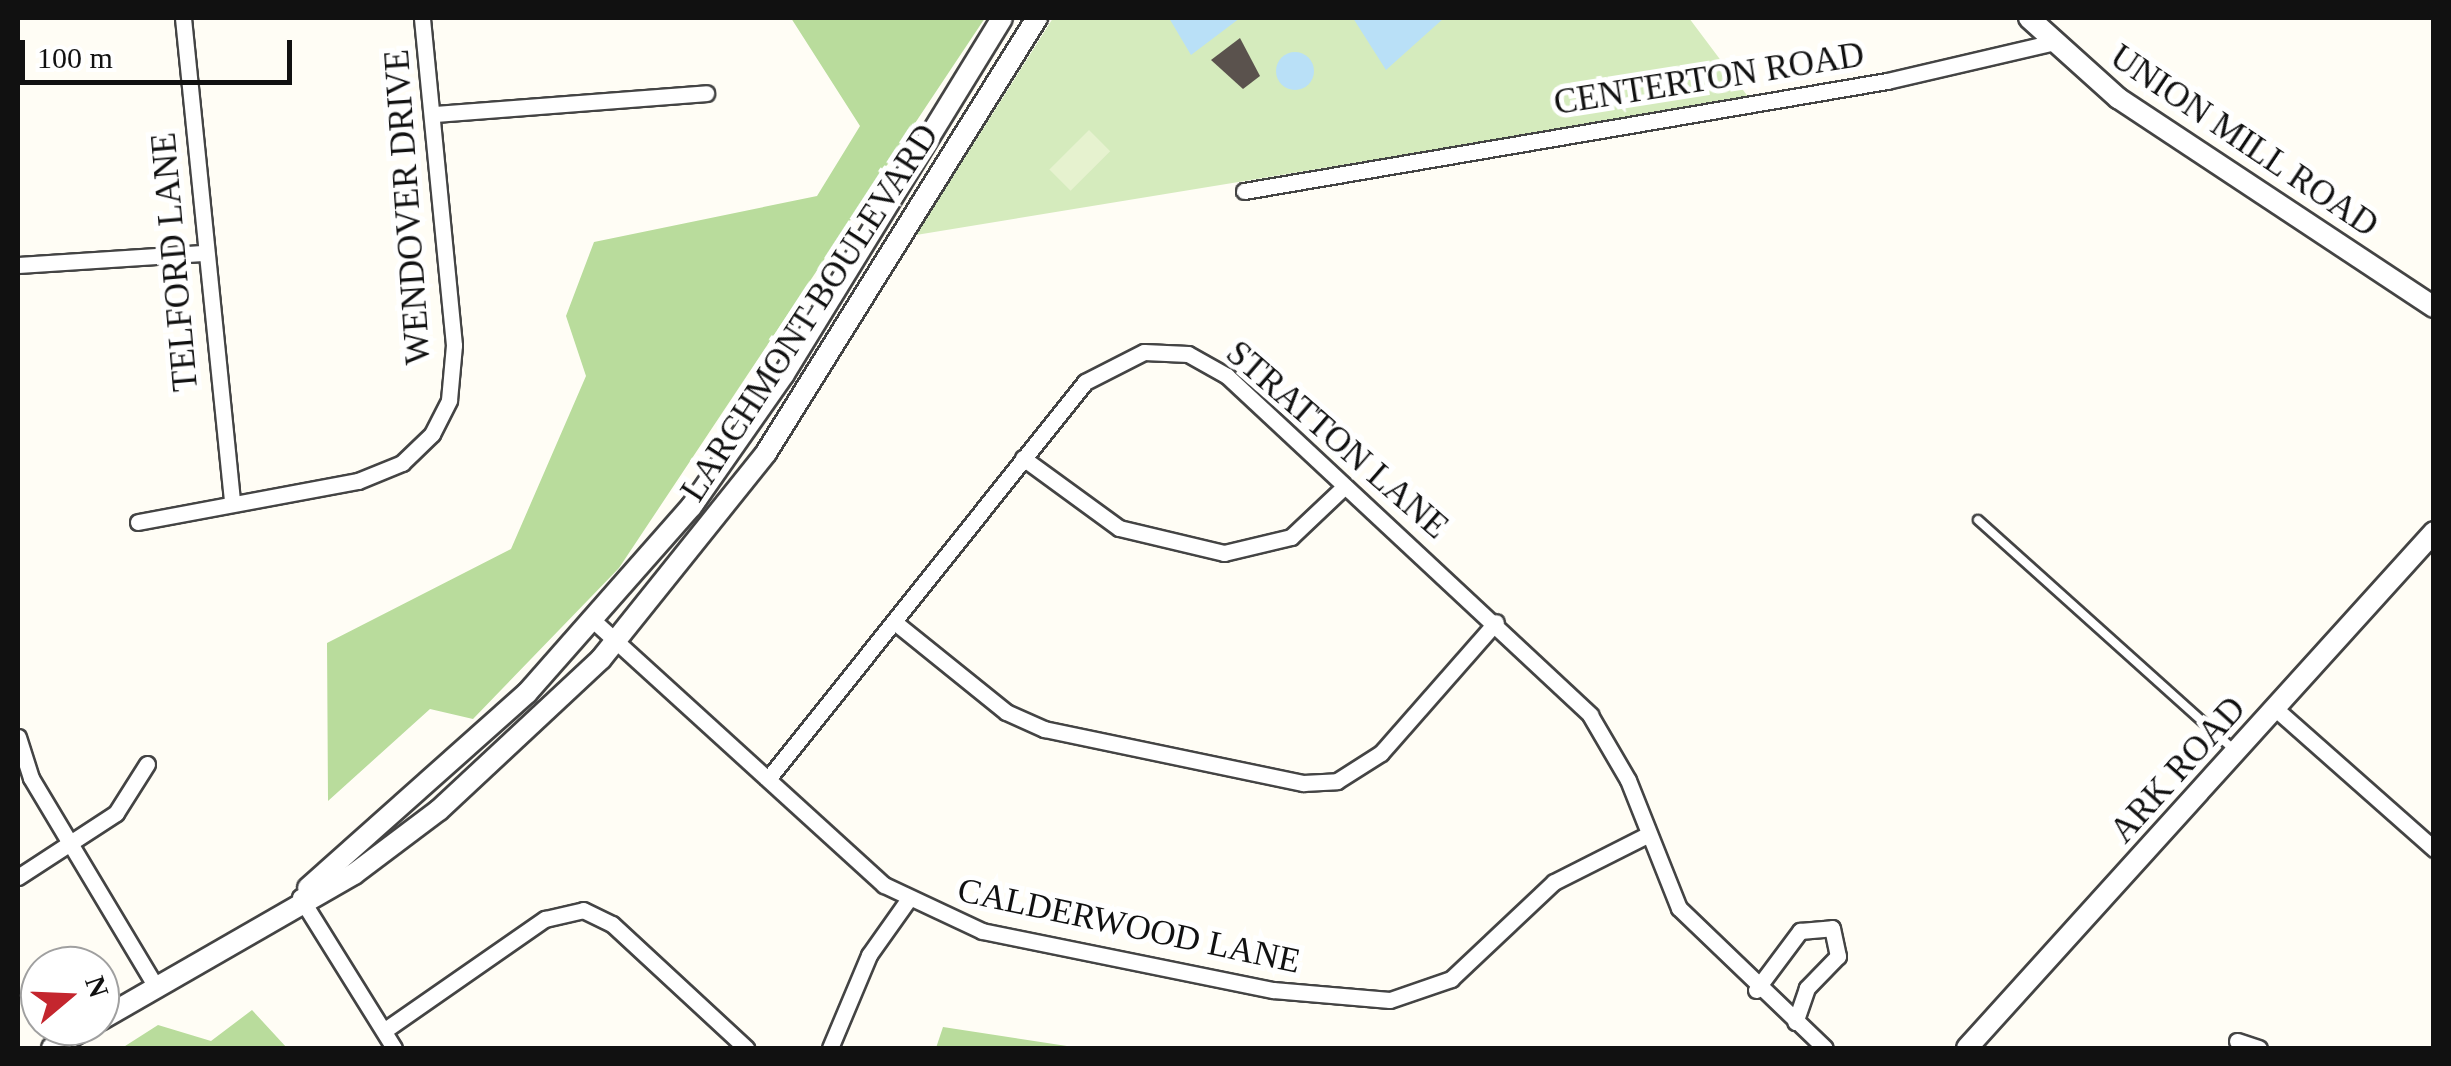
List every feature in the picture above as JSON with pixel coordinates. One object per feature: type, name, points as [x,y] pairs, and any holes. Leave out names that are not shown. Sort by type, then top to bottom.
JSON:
[{"type":"street","name":"TELFORD LANE","points":[[183,18],[203,253],[232,501]]},
{"type":"street","name":"WENDOVER DRIVE","points":[[138,522],[232,501],[358,481],[402,463],[432,434],[449,400],[454,344],[436,114],[422,18]]},
{"type":"street","name":"LARCHMONT BOULEVARD","points":[[300,897],[595,622],[761,409],[1002,18]]},
{"type":"street","name":"LARCHMONT BOULEVARD","points":[[120,1008],[300,897],[354,874],[438,810],[617,642],[766,453],[1037,18]]},
{"type":"street","name":"UNION MILL ROAD","points":[[2029,18],[2050,43],[2227,174],[2434,306]]},
{"type":"street","name":"CENTERTON ROAD","points":[[1244,191],[1907,77],[2050,43]]},
{"type":"street","points":[[436,114],[706,93]]},
{"type":"street","points":[[18,265],[203,253]]},
{"type":"street","name":"STRATTON LANE","points":[[768,779],[897,624],[1023,458],[1094,376],[1166,350],[1227,376],[1496,622],[1605,735],[1679,908],[1756,990],[1825,1048]]},
{"type":"street","points":[[1023,458],[1119,528],[1224,553],[1291,537],[1345,486]]},
{"type":"street","name":"ARK ROAD","points":[[1967,1048],[2278,710],[2434,532]]},
{"type":"street","name":"CALDERWOOD LANE","points":[[595,622],[908,900],[1001,935],[1273,990],[1390,1000],[1451,978],[1554,882],[1647,836]]},
{"type":"street","points":[[897,624],[1034,726],[1303,784],[1337,780],[1381,754],[1496,622]]},
{"type":"street","points":[[2278,710],[2434,849]]},
{"type":"street","points":[[18,737],[69,846],[156,987]]},
{"type":"street","points":[[18,877],[116,812],[148,764]]},
{"type":"street","points":[[300,897],[394,1048]]},
{"type":"street","points":[[830,1048],[869,955],[908,900]]},
{"type":"street","points":[[385,1030],[545,920],[584,910],[746,1048]]},
{"type":"street","points":[[1756,990],[1800,931],[1832,928],[1838,956],[1807,988],[1795,1022]]},
{"type":"street","points":[[2236,1041],[2259,1048]]},
{"type":"lane","points":[[1978,520],[2238,753]]},
{"type":"green space","points":[[791,18],[985,18],[619,568],[473,719],[430,709],[328,801],[327,643],[511,549],[586,376],[566,316],[594,242],[817,196],[860,126]]},
{"type":"green space","points":[[1053,18],[1689,18],[1749,98],[916,235]]},
{"type":"green space","points":[[1089,130],[1110,151],[1071,191],[1049,170]]},
{"type":"green space","points":[[252,1010],[287,1048],[122,1048],[158,1025],[211,1041]]},
{"type":"green space","points":[[943,1027],[1080,1048],[936,1048]]},
{"type":"water","points":[[1169,18],[1240,18],[1191,55]]},
{"type":"water","points":[[1353,18],[1444,18],[1386,70]]},
{"type":"water","points":[[1295,52],[1308,58],[1314,71],[1308,84],[1295,90],[1282,84],[1276,71],[1282,58]]},
{"type":"building","points":[[1240,38],[1260,76],[1243,89],[1211,60]]}]
